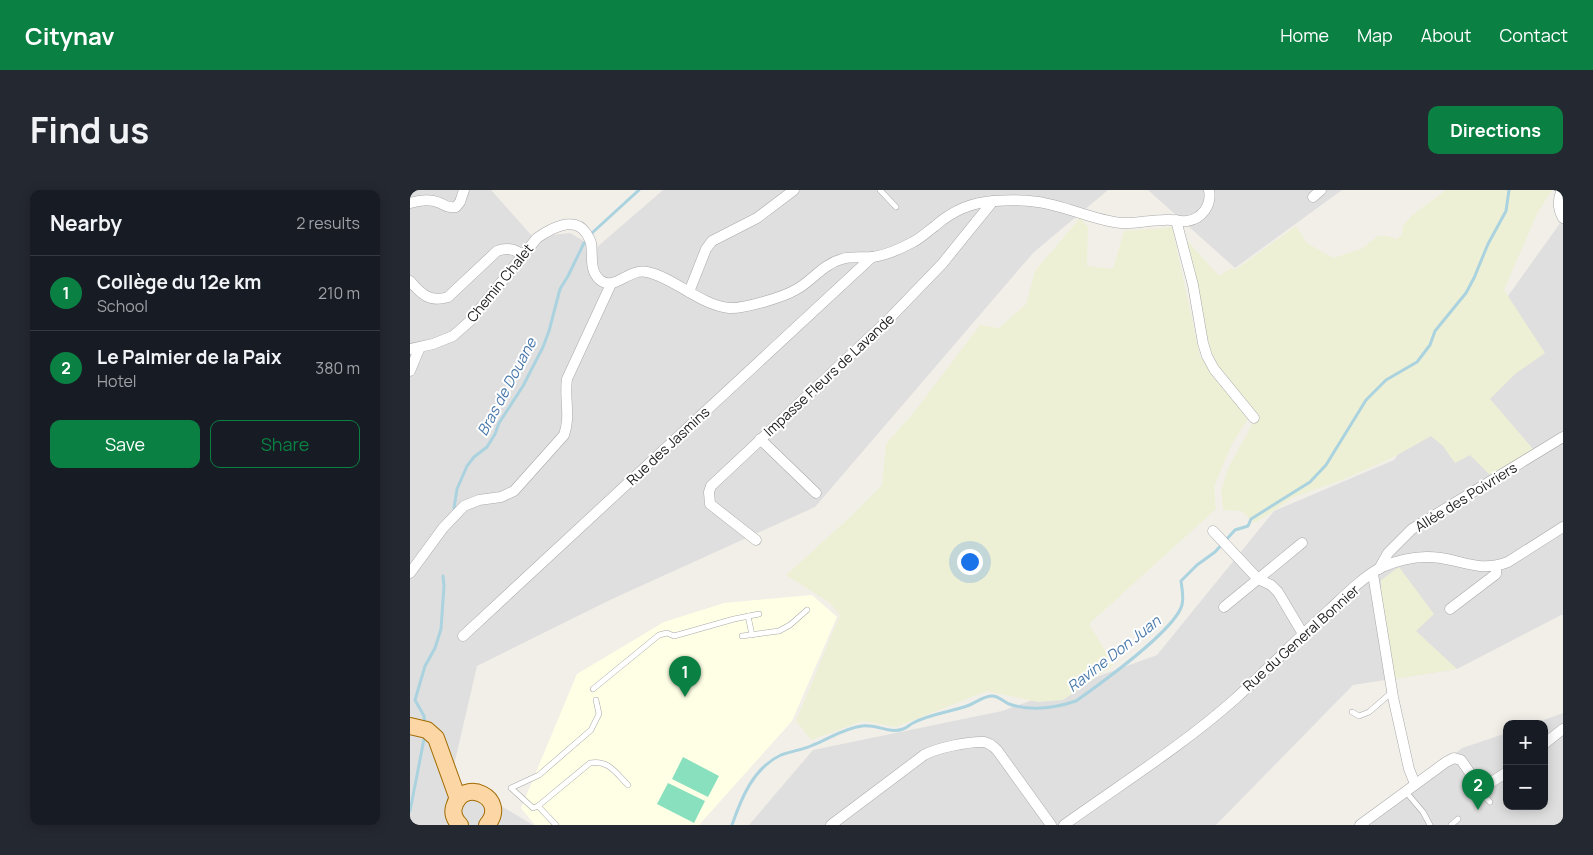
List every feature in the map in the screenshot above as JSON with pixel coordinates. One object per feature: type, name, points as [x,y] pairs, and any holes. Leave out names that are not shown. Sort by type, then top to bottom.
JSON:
[{"type":"main road","points":[[413,726],[427,730],[436,738],[446,764],[463,795]]},
{"type":"main road","points":[[460,825],[454,811],[463,795],[476,792],[487,797],[490,801],[493,821]]},
{"type":"street","points":[[410,203],[427,200],[438,202],[447,207],[456,207],[464,190]]},
{"type":"street","points":[[689,292],[706,249],[712,241],[720,235],[757,218],[794,190]]},
{"type":"street","points":[[410,573],[443,528],[464,506],[479,500],[501,497],[514,491],[564,434],[568,416],[567,379],[611,284],[632,273],[647,272],[708,302],[728,308],[736,308],[775,298],[797,289],[828,264],[843,258],[872,257],[890,253],[916,241],[944,218],[960,208],[974,204],[993,201],[1037,202],[1121,223],[1164,220],[1187,221],[1199,217],[1207,207],[1209,190]]},
{"type":"street","points":[[1562,190],[1559,205],[1563,218]]},
{"type":"street","name":"Impasse Fleurs de Lavande","points":[[756,540],[710,504],[708,492],[717,480],[886,321],[942,264],[993,201]]},
{"type":"street","points":[[1176,220],[1193,285],[1207,356],[1214,369],[1254,418]]},
{"type":"street","name":"Chemin Chalet","points":[[415,348],[453,336],[470,321],[537,238],[550,229],[562,225],[574,225],[583,229],[591,240],[592,265],[595,274],[601,281],[611,284]]},
{"type":"street","points":[[410,281],[419,293],[428,298],[438,300],[448,297],[496,251],[504,248],[523,255]]},
{"type":"street","name":"Rue des Jasmins","points":[[463,636],[872,257]]},
{"type":"street","points":[[410,371],[415,348]]},
{"type":"street","name":"Allée des Poivriers","points":[[1376,571],[1388,553],[1412,529],[1563,437]]},
{"type":"street","points":[[760,439],[816,493]]},
{"type":"street","name":"Rue du General Bonnier","points":[[1064,825],[1192,733],[1235,698],[1346,594],[1376,571],[1408,558],[1440,558],[1477,567],[1496,566],[1508,562],[1563,527]]},
{"type":"street","points":[[1216,534],[1258,579],[1271,585],[1278,592],[1303,634]]},
{"type":"street","points":[[1224,607],[1302,543]]},
{"type":"street","points":[[1450,609],[1496,574],[1496,566]]},
{"type":"street","points":[[1376,571],[1392,692],[1410,770],[1416,784]]},
{"type":"street","points":[[1548,741],[1563,729]]},
{"type":"street","points":[[831,825],[924,755],[941,748],[980,742],[990,744],[997,750],[1051,825]]},
{"type":"street","points":[[1360,825],[1454,758],[1461,760],[1481,789],[1503,775]]},
{"type":"lane","points":[[880,190],[896,207]]},
{"type":"lane","points":[[742,636],[779,631],[790,625],[807,610]]},
{"type":"lane","points":[[593,689],[659,635],[667,633],[674,636],[759,614]]},
{"type":"lane","points":[[748,616],[752,635]]},
{"type":"lane","points":[[1352,712],[1359,716],[1369,712],[1392,692]]},
{"type":"lane","points":[[596,700],[599,714],[591,730],[539,775],[511,788],[532,808],[538,806],[590,763],[598,762],[606,763],[628,785]]},
{"type":"lane","points":[[1481,789],[1490,802]]},
{"type":"lane","points":[[1406,792],[1430,825]]},
{"type":"lane","points":[[538,806],[556,825]]},
{"type":"lane","points":[[1451,825],[1458,819]]},
{"type":"shaded area","points":[[410,190],[491,190],[533,237],[570,233],[596,248],[663,190],[1108,190],[1033,253],[815,507],[612,599],[477,666],[449,787],[476,791],[533,825],[410,825]]},
{"type":"shaded area","points":[[1148,190],[1342,190],[1235,268]]},
{"type":"shaded area","points":[[1446,190],[1552,190],[1537,214],[1504,290],[1545,353],[1515,374],[1490,399],[1533,449],[1490,475],[1470,455],[1455,463],[1443,446],[1431,436],[1392,458],[1342,480],[1294,497],[1255,523],[1241,511],[1223,510],[1221,490],[1229,466],[1257,416],[1216,369],[1210,355],[1182,235],[1219,276],[1231,268],[1235,270],[1296,226],[1307,243],[1333,258],[1361,249],[1378,236],[1396,239],[1402,235],[1403,226],[1411,216]]},
{"type":"shaded area","points":[[1080,218],[1088,227],[1087,266],[1113,269],[1124,231],[1172,227],[1200,356],[1248,419],[1232,444],[1214,486],[1216,509],[1089,624],[1114,665],[1063,700],[1038,702],[987,691],[896,727],[863,721],[811,740],[796,721],[840,615],[830,603],[786,575],[848,519],[882,485],[886,444],[915,411],[980,325],[999,328],[1026,304],[1035,271]]},
{"type":"shaded area","points":[[1563,219],[1563,615],[1457,669],[1353,685],[1216,825],[749,825],[813,750],[1002,711],[1157,655],[1274,511],[1394,460]]},
{"type":"shaded area","points":[[1399,567],[1434,614],[1416,631],[1457,669],[1395,679],[1381,603],[1381,580]]},
{"type":"shaded area","points":[[812,595],[837,617],[792,721],[699,825],[535,825],[521,808],[577,674],[664,622],[724,603]]},
{"type":"shaded area","points":[[1563,713],[1563,825],[1370,825],[1400,797],[1462,748],[1503,734],[1503,810],[1548,810],[1548,720],[1544,720]]},
{"type":"green space","points":[[683,757],[719,776],[708,797],[672,779]]},
{"type":"green space","points":[[668,783],[705,801],[694,823],[657,804]]},
{"type":"waterway","name":"Bras de Douane","points":[[592,233],[639,190]]},
{"type":"waterway","name":"Ravine Don Juan","points":[[732,825],[749,785],[763,768],[781,755],[809,747],[856,727],[873,726],[893,730],[903,729],[926,717],[967,706],[989,696],[997,697],[1017,706],[1042,708],[1076,701],[1135,656],[1152,642],[1176,616],[1183,602],[1181,581],[1197,565],[1215,552],[1235,530],[1248,526],[1251,519],[1310,482],[1326,465],[1366,400],[1386,380],[1417,362],[1430,345],[1435,331],[1466,293],[1488,244],[1506,211],[1509,190]]},
{"type":"waterway","name":"Bras de Douane","points":[[454,508],[457,489],[467,466],[474,457],[487,447],[499,423],[523,386],[543,347],[560,289],[584,243]]},
{"type":"waterway","name":"Bras de Douane","points":[[425,725],[424,716],[415,700],[425,666],[435,648],[441,629],[443,576]]},
{"type":"waterway","name":"Bras de Douane","points":[[410,811],[425,734]]},
{"type":"place","name":"Collège du 12e km","points":[[685,697]]},
{"type":"place","name":"Le Palmier de la Paix","points":[[1478,810]]}]
